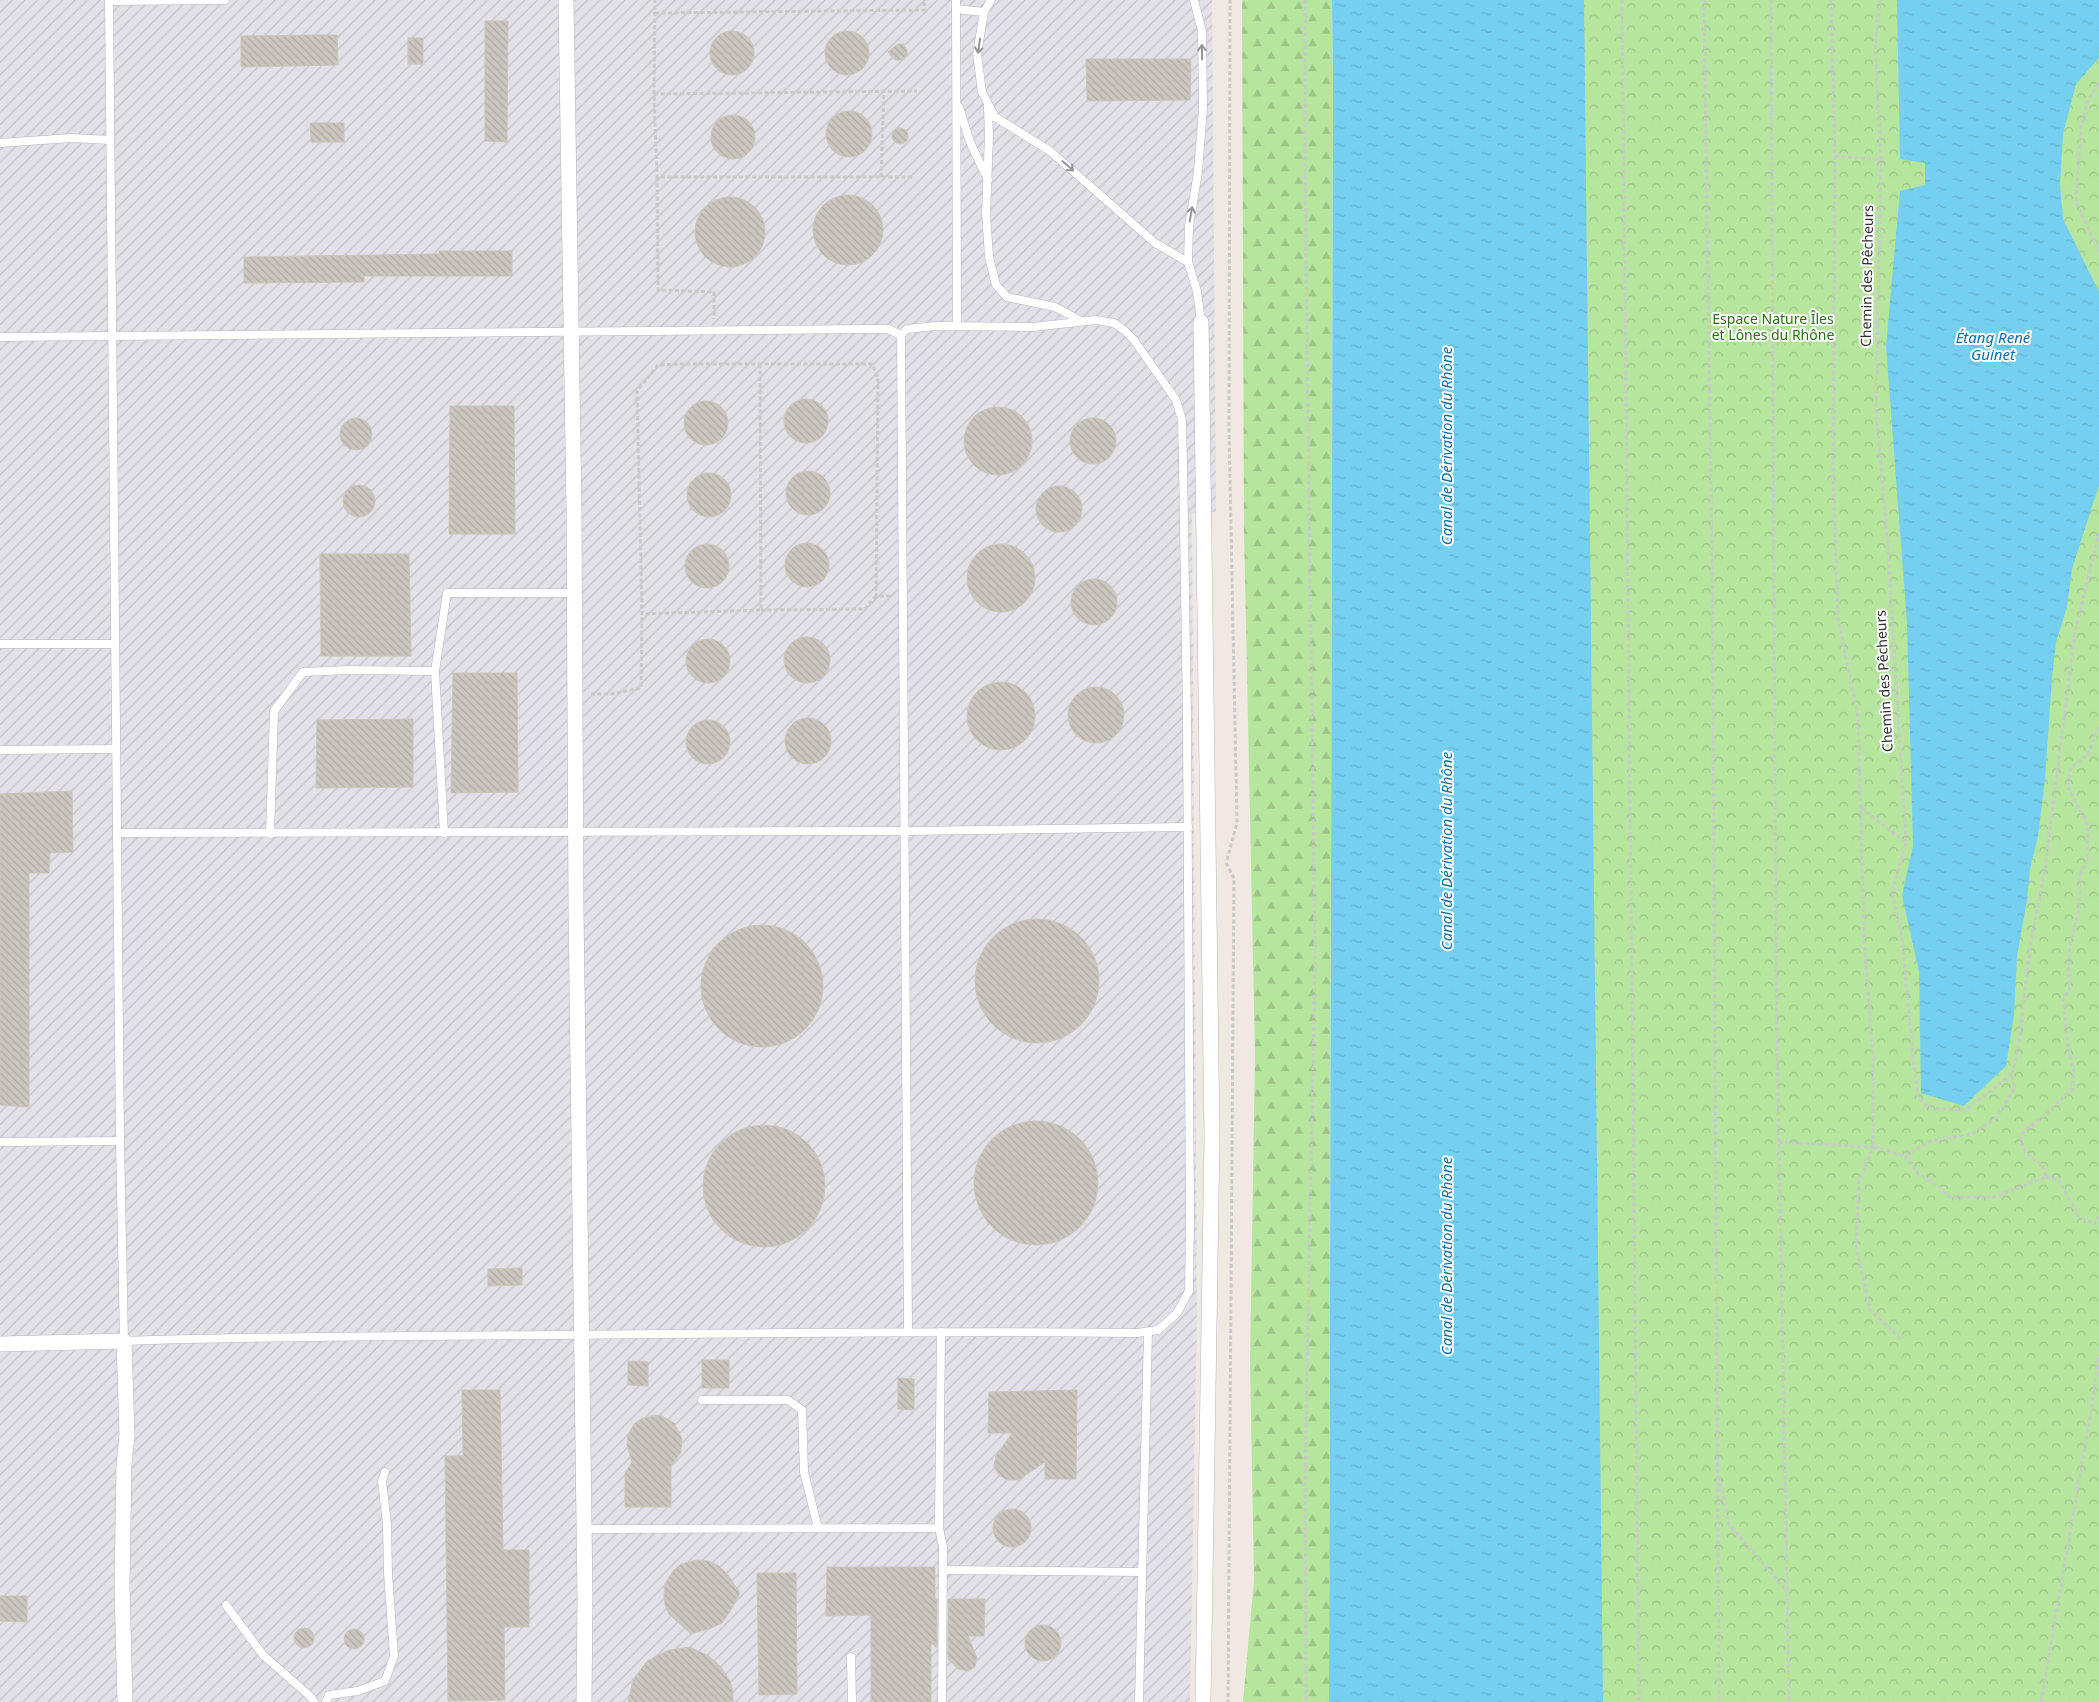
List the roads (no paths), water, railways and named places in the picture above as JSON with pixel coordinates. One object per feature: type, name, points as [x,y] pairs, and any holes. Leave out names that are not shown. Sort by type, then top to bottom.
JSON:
[{"type":"street","points":[[566,0],[574,593],[580,1334],[584,1529],[584,1702]]},
{"type":"street","points":[[1201,322],[1212,1138],[1203,1702]]},
{"type":"street","points":[[0,1344],[124,1341],[127,1426],[124,1465],[122,1586],[124,1702]]},
{"type":"lane","points":[[224,0],[110,1],[120,1141],[124,1341],[228,1337],[580,1334],[1127,1333],[1158,1330],[1176,1314],[1189,1291],[1190,1220],[1188,827],[1182,420],[1176,400],[1134,340],[1114,323],[1096,320],[1033,327],[957,326],[907,329],[901,335],[908,1332]]},
{"type":"lane","points":[[991,0],[984,12],[978,54],[982,92],[995,117],[1050,151],[1155,243],[1188,262]]},
{"type":"lane","points":[[1194,0],[1202,31],[1203,108],[1198,172],[1189,226],[1188,262],[1197,291],[1201,322]]},
{"type":"lane","points":[[957,326],[956,4],[984,12]]},
{"type":"lane","points":[[956,100],[970,142],[988,181]]},
{"type":"lane","points":[[988,104],[990,137],[986,212],[989,258],[996,285],[1006,297],[1055,308],[1080,321]]},
{"type":"lane","points":[[0,143],[71,138],[110,140]]},
{"type":"lane","points":[[0,337],[888,329],[901,335]]},
{"type":"lane","points":[[444,833],[435,671],[447,594],[574,593]]},
{"type":"lane","points":[[0,644],[115,644]]},
{"type":"lane","points":[[270,834],[274,711],[303,672],[348,670],[435,671]]},
{"type":"lane","points":[[0,750],[116,749]]},
{"type":"lane","points":[[117,833],[575,833],[1188,827]]},
{"type":"lane","points":[[0,1142],[120,1141]]},
{"type":"lane","points":[[940,1332],[939,1528],[943,1547],[942,1702]]},
{"type":"lane","points":[[1139,1702],[1148,1332]]},
{"type":"lane","points":[[702,1400],[788,1400],[802,1410],[804,1472],[818,1528]]},
{"type":"lane","points":[[326,1702],[329,1695],[358,1691],[385,1681],[394,1656],[388,1573],[387,1524],[382,1481],[385,1472]]},
{"type":"lane","points":[[584,1529],[939,1528]]},
{"type":"lane","points":[[943,1570],[1142,1572]]},
{"type":"lane","points":[[226,1605],[263,1655],[311,1697],[314,1702]]},
{"type":"lane","points":[[850,1657],[852,1702]]},
{"type":"water","name":"Canal de Dérivation du Rhône","points":[[1332,0],[1584,0],[1603,1702],[1329,1702]]},
{"type":"water","name":"Étang René Guinet","points":[[1897,0],[2099,0],[2099,58],[2076,84],[2063,134],[2060,185],[2063,219],[2099,292],[2099,485],[2072,569],[2067,607],[2056,642],[2045,779],[2038,836],[2030,869],[2027,900],[2017,956],[2014,1015],[2006,1066],[1964,1106],[1921,1093],[1919,972],[1902,895],[1913,846],[1907,623],[1886,346],[1900,191],[1925,185],[1925,163],[1900,159]]},
{"type":"park label","name":"Espace Nature Îles et Lônes du Rhône","points":[[1773,328]]}]
